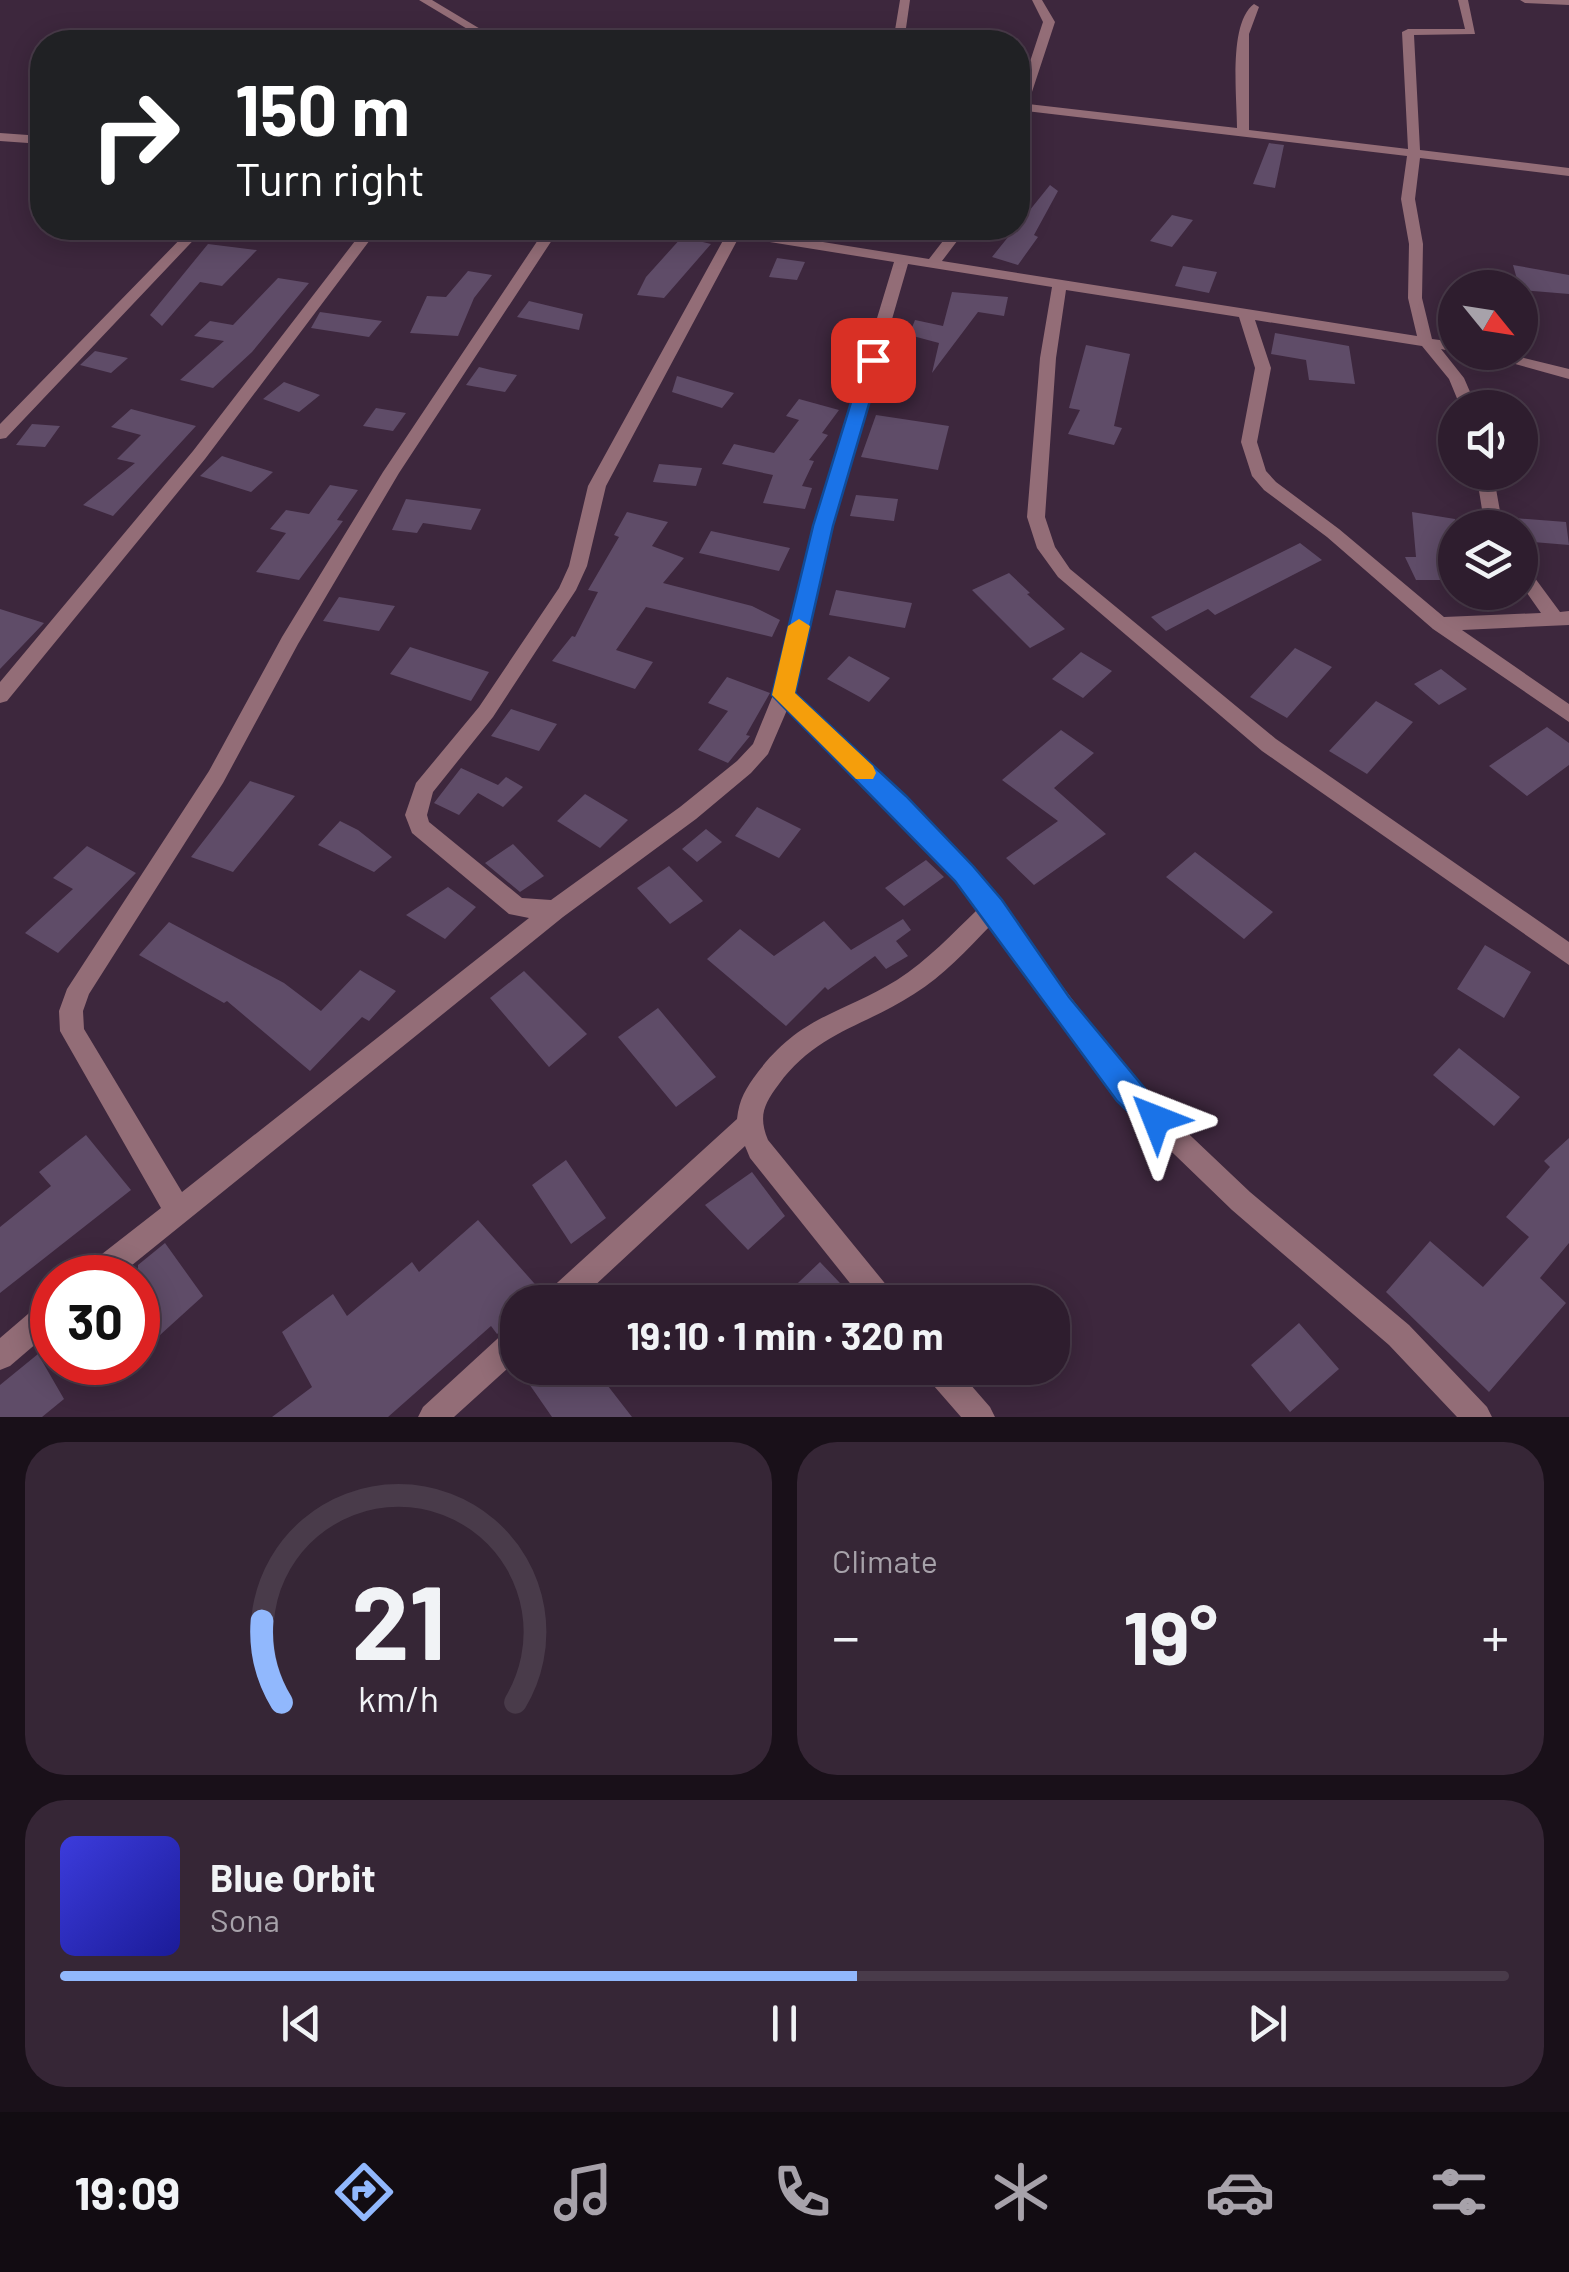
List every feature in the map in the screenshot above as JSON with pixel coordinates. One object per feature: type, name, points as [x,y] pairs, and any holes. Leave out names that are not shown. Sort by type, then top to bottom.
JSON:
[{"type":"street","points":[[424,0],[475,30]]},
{"type":"street","points":[[900,30],[905,0]]},
{"type":"street","points":[[1030,76],[1049,22],[1037,0]]},
{"type":"street","points":[[1461,390],[1425,340],[1415,298],[1416,244],[1408,199],[1414,152],[1408,32],[1471,32],[1463,0]]},
{"type":"street","points":[[1525,0],[1569,2]]},
{"type":"street","points":[[1242,132],[1243,34],[1254,7]]},
{"type":"street","points":[[1030,108],[1569,172]]},
{"type":"street","points":[[0,137],[30,139]]},
{"type":"street","points":[[0,434],[186,240]]},
{"type":"street","points":[[0,696],[199,455],[363,240]]},
{"type":"street","points":[[176,1209],[72,1031],[71,1010],[79,989],[216,778],[289,642],[391,472],[545,240]]},
{"type":"street","points":[[555,910],[517,907],[501,896],[420,827],[418,803],[423,788],[486,712],[567,590],[581,554],[597,486],[731,240]]},
{"type":"street","points":[[783,240],[1438,343]]},
{"type":"street","points":[[933,264],[951,240]]},
{"type":"street","points":[[121,1255],[555,910],[744,767],[768,735],[783,695],[823,526],[902,260]]},
{"type":"street","points":[[1060,284],[1051,323],[1036,517],[1046,548],[1064,573],[1268,745],[1569,955]]},
{"type":"street","points":[[1246,314],[1262,368],[1249,442],[1258,472],[1270,486],[1440,624],[1569,714]]},
{"type":"street","points":[[1538,366],[1569,374]]},
{"type":"street","points":[[1538,591],[1562,618]]},
{"type":"street","points":[[1440,624],[1562,618]]},
{"type":"street","points":[[783,695],[897,802],[993,908],[1060,1006],[1127,1092],[1241,1201],[1399,1335],[1477,1417]]},
{"type":"street","points":[[868,1285],[759,1149],[750,1125],[751,1102],[779,1064],[811,1034],[890,995],[940,962],[993,908]]},
{"type":"street","points":[[576,1285],[750,1125]]},
{"type":"street","points":[[0,1356],[30,1331]]},
{"type":"street","points":[[433,1417],[500,1356]]},
{"type":"street","points":[[952,1385],[980,1417]]},
{"type":"building","points":[[1269,143],[1284,145],[1275,188],[1253,184]]},
{"type":"building","points":[[1050,185],[1058,191],[1034,235],[1038,237],[1018,265],[992,257],[1006,240],[1030,240],[1030,210]]},
{"type":"building","points":[[1172,215],[1193,220],[1172,247],[1150,241]]},
{"type":"building","points":[[679,240],[711,244],[664,298],[637,295],[646,277]]},
{"type":"building","points":[[208,244],[257,250],[222,286],[200,282],[162,326],[150,315]]},
{"type":"building","points":[[777,258],[805,262],[797,280],[769,277]]},
{"type":"building","points":[[1513,265],[1569,275],[1569,294],[1538,291],[1538,270],[1514,270]]},
{"type":"building","points":[[1183,266],[1217,272],[1209,293],[1175,286]]},
{"type":"building","points":[[468,271],[492,275],[474,298],[458,336],[410,333],[427,296],[446,297]]},
{"type":"building","points":[[278,278],[309,283],[252,352],[213,388],[180,380],[224,341],[194,336],[210,321],[233,325]]},
{"type":"building","points":[[952,292],[1008,297],[1004,316],[978,312],[932,373],[939,343],[909,335],[915,320],[943,326]]},
{"type":"building","points":[[529,301],[583,314],[579,330],[517,317]]},
{"type":"building","points":[[320,312],[382,321],[369,337],[311,328]]},
{"type":"building","points":[[1275,333],[1349,346],[1355,384],[1309,380],[1306,360],[1271,354]]},
{"type":"building","points":[[1086,345],[1130,354],[1114,426],[1122,428],[1114,445],[1068,434],[1080,410],[1069,408]]},
{"type":"building","points":[[95,351],[128,358],[111,373],[80,365]]},
{"type":"building","points":[[479,367],[517,375],[505,392],[466,385]]},
{"type":"building","points":[[677,376],[734,393],[722,408],[672,392]]},
{"type":"building","points":[[284,382],[320,395],[299,412],[263,399]]},
{"type":"building","points":[[799,399],[839,410],[822,433],[828,435],[809,460],[814,461],[802,486],[812,488],[805,509],[763,503],[773,475],[722,464],[734,444],[774,453],[799,420],[786,416]]},
{"type":"building","points":[[376,408],[406,413],[393,431],[363,426]]},
{"type":"building","points":[[131,409],[196,426],[113,516],[83,505],[135,463],[117,459],[141,435],[111,427]]},
{"type":"building","points":[[876,415],[949,426],[938,470],[861,457]]},
{"type":"building","points":[[32,424],[60,426],[45,447],[16,445]]},
{"type":"building","points":[[222,456],[273,472],[251,492],[200,476]]},
{"type":"building","points":[[659,464],[702,468],[696,486],[653,482]]},
{"type":"building","points":[[330,485],[358,490],[337,520],[343,521],[299,580],[256,572],[286,533],[270,529],[286,510],[309,514]]},
{"type":"building","points":[[856,495],[898,499],[894,521],[850,516]]},
{"type":"building","points":[[406,499],[481,509],[471,530],[423,523],[417,533],[392,530]]},
{"type":"building","points":[[627,512],[668,522],[652,546],[684,558],[663,583],[752,606],[780,620],[772,637],[646,607],[616,650],[653,662],[635,689],[552,661],[575,637],[598,592],[588,590],[619,537],[614,535]]},
{"type":"building","points":[[1412,512],[1438,516],[1438,580],[1416,580],[1405,557],[1416,557]]},
{"type":"building","points":[[1538,520],[1566,522],[1569,545],[1538,542]]},
{"type":"building","points":[[711,531],[790,548],[779,571],[699,553]]},
{"type":"building","points":[[1300,543],[1322,560],[1215,615],[1208,609],[1166,631],[1151,617]]},
{"type":"building","points":[[1009,573],[1065,629],[1030,648],[972,590]]},
{"type":"building","points":[[836,590],[912,603],[905,628],[829,615]]},
{"type":"building","points":[[339,597],[395,606],[379,631],[323,621]]},
{"type":"building","points":[[0,609],[44,623],[0,669]]},
{"type":"building","points":[[410,647],[489,672],[471,701],[390,674]]},
{"type":"building","points":[[1295,648],[1332,667],[1287,718],[1250,697]]},
{"type":"building","points":[[1081,652],[1112,671],[1083,698],[1052,679]]},
{"type":"building","points":[[849,656],[890,678],[869,702],[827,679]]},
{"type":"building","points":[[1441,669],[1467,689],[1439,705],[1414,684]]},
{"type":"building","points":[[727,677],[770,693],[746,735],[750,736],[728,763],[698,750],[728,711],[708,703]]},
{"type":"building","points":[[1376,701],[1413,722],[1367,774],[1329,751]]},
{"type":"building","points":[[511,709],[557,724],[539,751],[491,736]]},
{"type":"building","points":[[1547,727],[1569,743],[1569,765],[1527,796],[1489,766]]},
{"type":"building","points":[[1061,730],[1094,753],[1054,788],[1106,834],[1034,885],[1006,858],[1058,821],[1002,780]]},
{"type":"building","points":[[461,768],[498,785],[506,777],[523,787],[503,807],[478,793],[459,815],[434,803]]},
{"type":"building","points":[[250,781],[295,796],[233,872],[191,857]]},
{"type":"building","points":[[585,794],[628,820],[600,848],[557,821]]},
{"type":"building","points":[[757,807],[801,829],[779,858],[735,836]]},
{"type":"building","points":[[340,821],[392,857],[374,872],[318,845]]},
{"type":"building","points":[[706,829],[722,842],[697,862],[682,849]]},
{"type":"building","points":[[513,844],[544,876],[520,892],[485,863]]},
{"type":"building","points":[[87,846],[136,873],[58,953],[25,933],[73,889],[53,878]]},
{"type":"building","points":[[1195,852],[1273,912],[1244,939],[1166,877]]},
{"type":"building","points":[[926,860],[944,877],[904,906],[885,888]]},
{"type":"building","points":[[669,866],[703,901],[670,924],[637,888]]},
{"type":"building","points":[[448,887],[476,907],[445,939],[406,915]]},
{"type":"building","points":[[903,919],[911,930],[896,941],[908,956],[886,969],[875,956],[828,990],[825,987],[786,1026],[707,959],[740,929],[774,956],[824,921],[851,950]]},
{"type":"building","points":[[169,922],[284,983],[321,1011],[360,970],[396,991],[369,1021],[362,1017],[310,1071],[227,1001],[224,1003],[139,955]]},
{"type":"building","points":[[1485,945],[1531,972],[1504,1018],[1457,989]]},
{"type":"building","points":[[524,971],[587,1034],[549,1067],[490,998]]},
{"type":"building","points":[[658,1008],[716,1077],[676,1107],[618,1037]]},
{"type":"building","points":[[1459,1048],[1520,1097],[1494,1126],[1433,1075]]},
{"type":"building","points":[[86,1135],[131,1190],[48,1255],[30,1255],[30,1269],[0,1293],[0,1227],[51,1186],[39,1172]]},
{"type":"building","points":[[1569,1138],[1569,1243],[1540,1278],[1566,1303],[1489,1392],[1386,1292],[1430,1241],[1483,1287],[1529,1237],[1506,1217],[1550,1167],[1544,1161]]},
{"type":"building","points":[[566,1160],[606,1218],[571,1244],[532,1185]]},
{"type":"building","points":[[752,1172],[785,1216],[748,1250],[705,1205]]},
{"type":"building","points":[[478,1220],[536,1285],[500,1285],[500,1331],[497,1334],[491,1326],[388,1417],[272,1417],[312,1387],[282,1332],[333,1294],[347,1316],[412,1262],[419,1272]]},
{"type":"building","points":[[165,1243],[203,1296],[160,1335],[160,1255],[150,1255]]},
{"type":"building","points":[[820,1262],[842,1285],[796,1285]]},
{"type":"building","points":[[1299,1323],[1339,1369],[1290,1412],[1251,1365]]},
{"type":"building","points":[[30,1361],[30,1385],[56,1385],[64,1399],[42,1417],[0,1417],[0,1385]]},
{"type":"building","points":[[530,1385],[607,1385],[632,1417],[552,1417]]},
{"type":"slow traffic","points":[[799,626],[783,695],[864,773]]},
{"type":"route","points":[[873,360],[823,526],[783,695],[897,802],[964,873],[1127,1092],[1156,1119]]}]
